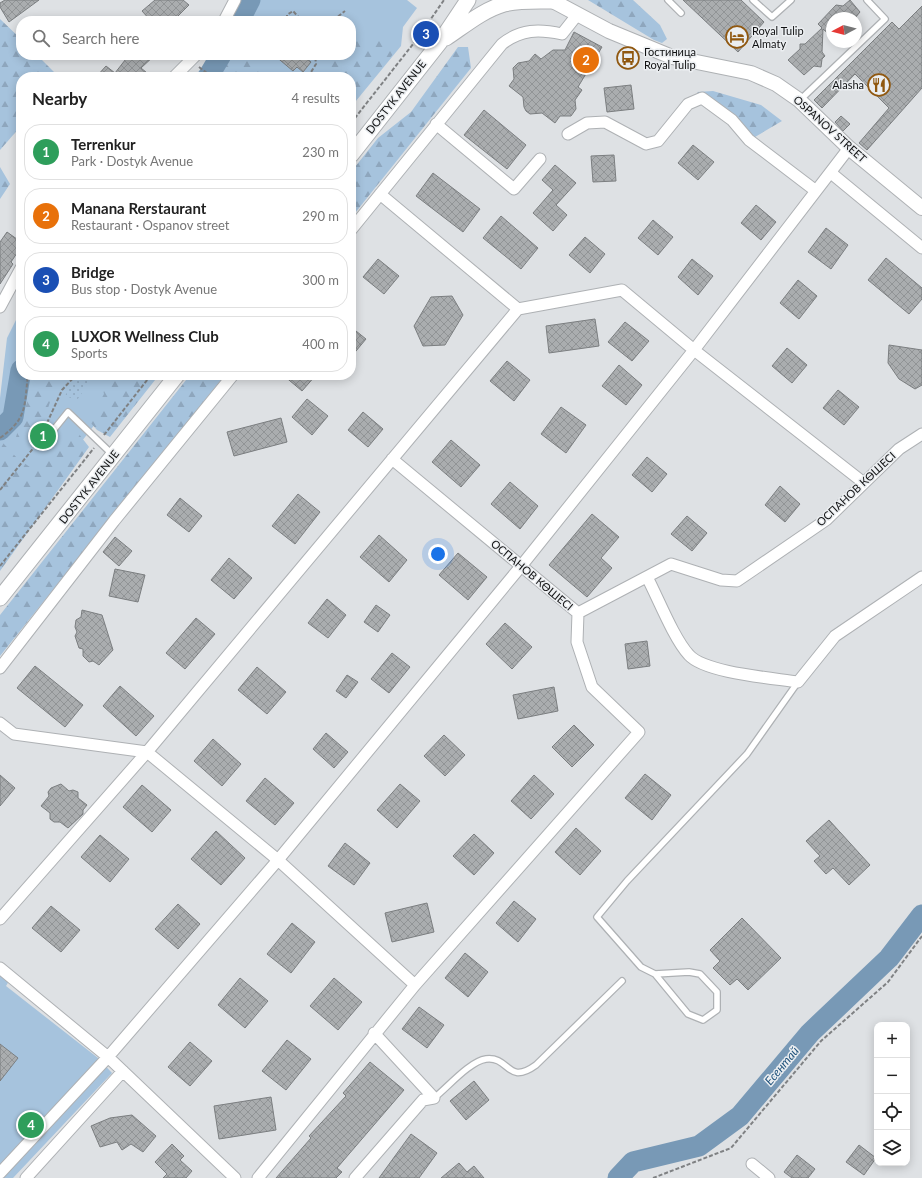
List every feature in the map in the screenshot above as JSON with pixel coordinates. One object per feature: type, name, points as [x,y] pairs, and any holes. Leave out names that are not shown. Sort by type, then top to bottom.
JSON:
[{"type":"main road","name":"DOSTYK AVENUE","points":[[356,149],[440,42],[468,0]]},
{"type":"main road","points":[[440,42],[490,9],[504,3],[526,0],[553,0]]},
{"type":"main road","name":"DOSTYK AVENUE","points":[[0,598],[173,380]]},
{"type":"street","points":[[227,16],[235,0]]},
{"type":"street","name":"OSPANOV STREET","points":[[553,0],[577,15],[610,31],[672,56],[751,73],[776,84],[799,100],[849,148],[922,208]]},
{"type":"street","points":[[356,224],[502,44],[513,35],[529,31],[546,31],[562,34],[577,15]]},
{"type":"street","points":[[179,72],[191,60]]},
{"type":"street","points":[[568,134],[587,123],[605,122],[646,144],[658,141],[688,104],[702,98],[732,120],[749,140],[816,191]]},
{"type":"street","points":[[436,124],[514,189],[540,159]]},
{"type":"street","points":[[0,1173],[108,1057],[278,860],[522,565],[694,350],[849,148]]},
{"type":"street","points":[[831,173],[922,248]]},
{"type":"street","points":[[380,194],[518,309]]},
{"type":"street","points":[[0,307],[16,277]]},
{"type":"street","points":[[0,919],[147,752],[518,309],[622,290],[694,350],[864,483]]},
{"type":"street","points":[[0,668],[114,521],[229,380]]},
{"type":"street","name":"ОСПАНОВ КӨШЕСІ","points":[[392,459],[522,565],[578,613],[671,564],[721,580],[737,581],[826,520],[899,448],[922,434]]},
{"type":"street","points":[[647,576],[689,656],[708,668],[798,682],[835,636],[922,577]]},
{"type":"street","points":[[258,1178],[374,1033],[415,985],[639,732],[592,687],[577,642],[578,613]]},
{"type":"street","points":[[0,723],[14,734],[147,752],[278,860],[415,985]]},
{"type":"street","points":[[0,968],[108,1057],[235,1178]]},
{"type":"street","points":[[374,1033],[434,1098]]},
{"type":"street","points":[[26,1178],[123,1071]]},
{"type":"street","points":[[355,1178],[423,1100],[434,1098]]},
{"type":"street","points":[[752,1164],[769,1178]]},
{"type":"lane","points":[[668,0],[681,13]]},
{"type":"lane","points":[[753,0],[772,18],[791,0]]},
{"type":"lane","points":[[799,100],[884,19],[867,0]]},
{"type":"lane","points":[[42,444],[68,412],[113,455]]},
{"type":"lane","points":[[655,974],[689,972],[700,974],[717,992],[717,1010],[703,1020],[688,1014],[655,974],[641,967],[597,917],[627,881],[747,754],[798,682]]},
{"type":"lane","points":[[434,1098],[476,1062],[487,1059],[497,1060],[513,1071],[520,1073],[527,1071],[536,1065],[622,982]]},
{"type":"path","points":[[356,117],[417,39],[444,0]]},
{"type":"path","points":[[287,16],[293,11],[298,16]]},
{"type":"path","points":[[338,16],[345,11]]},
{"type":"path","points":[[311,72],[316,64],[316,60]]},
{"type":"path","points":[[201,69],[205,72]]},
{"type":"path","points":[[0,438],[15,427],[24,412],[27,380]]},
{"type":"path","points":[[0,566],[147,380]]},
{"type":"path","points":[[653,1178],[731,1148],[821,1041],[888,982],[922,936]]},
{"type":"green space","points":[[257,0],[407,0],[417,8],[403,27],[401,46],[356,101],[356,72],[198,72],[208,60],[356,60],[356,16],[245,16]]},
{"type":"green space","points":[[588,0],[633,0],[660,25],[667,39],[662,43],[654,40]]},
{"type":"green space","points":[[0,19],[16,34],[16,60],[42,60],[54,72],[16,72],[16,132],[0,150]]},
{"type":"green space","points":[[356,33],[363,38],[376,38],[394,53],[362,91],[356,89],[356,72],[336,72],[323,62],[323,60],[356,60]]},
{"type":"green space","points":[[458,47],[468,47],[471,68],[356,212],[356,166],[378,138],[411,112]]},
{"type":"green space","points":[[227,60],[262,60],[258,72],[219,72]]},
{"type":"green space","points":[[713,91],[761,105],[782,121],[755,137],[697,92]]},
{"type":"green space","points":[[0,167],[10,184],[0,199]]},
{"type":"green space","points":[[16,320],[16,380],[129,380],[0,547],[0,398],[7,338]]},
{"type":"green space","points":[[32,380],[62,380],[54,390],[46,414],[36,432],[27,440],[16,437],[31,390]]},
{"type":"green space","points":[[74,380],[91,380],[77,400],[65,396]]},
{"type":"green space","points":[[155,380],[110,437],[97,430],[89,421],[104,394],[101,381]]},
{"type":"green space","points":[[186,380],[221,380],[0,656],[0,615]]},
{"type":"green space","points":[[75,429],[89,447],[0,571],[0,446],[3,443],[17,458],[34,470]]},
{"type":"green space","points":[[0,974],[9,981],[6,986],[98,1058],[112,1073],[13,1178],[0,1178]]},
{"type":"building","points":[[5,0],[39,0],[9,22],[0,7],[0,3]]},
{"type":"building","points":[[155,0],[183,0],[189,5],[178,16],[146,16],[142,11]]},
{"type":"building","name":"Royal Tulip Almaty","points":[[683,0],[741,0],[764,22],[738,52]]},
{"type":"building","points":[[850,0],[860,12],[829,12],[836,5],[843,6]]},
{"type":"building","points":[[922,6],[922,88],[867,150],[859,143],[889,108],[855,74],[822,108],[814,100],[892,22],[899,29]]},
{"type":"building","points":[[826,16],[826,32],[823,29],[822,52],[825,56],[822,59],[821,67],[814,66],[804,75],[788,60],[800,49],[800,44],[805,44],[822,28],[818,24]]},
{"type":"building","points":[[574,32],[602,47],[578,87],[582,90],[575,100],[576,109],[571,116],[560,116],[555,123],[542,113],[530,114],[524,107],[523,97],[509,86],[514,79],[513,68],[518,63],[529,61],[535,54],[541,59],[553,50],[565,50]]},
{"type":"building","points":[[125,60],[150,60],[141,68],[146,72],[116,72]]},
{"type":"building","points":[[280,60],[308,60],[311,62],[303,72],[297,67],[293,71]]},
{"type":"building","points":[[106,66],[114,72],[101,72]]},
{"type":"building","points":[[631,85],[634,109],[607,112],[604,88]]},
{"type":"building","points":[[484,110],[526,145],[507,169],[464,135]]},
{"type":"building","points":[[841,116],[850,124],[843,131],[835,122]]},
{"type":"building","points":[[693,145],[714,162],[698,180],[678,163]]},
{"type":"building","points":[[614,155],[616,181],[593,182],[591,156]]},
{"type":"building","points":[[555,165],[576,183],[556,205],[567,215],[553,231],[533,213],[553,190],[542,180]]},
{"type":"building","points":[[433,173],[480,209],[463,232],[416,196]]},
{"type":"building","points":[[756,205],[776,222],[761,240],[741,223]]},
{"type":"building","points":[[501,216],[538,248],[521,269],[483,238]]},
{"type":"building","points":[[653,220],[673,237],[658,255],[638,238]]},
{"type":"building","points":[[826,228],[848,245],[831,269],[808,252]]},
{"type":"building","points":[[7,232],[16,238],[16,254],[11,262],[13,264],[0,284],[0,242]]},
{"type":"building","points":[[585,237],[605,254],[590,273],[569,255]]},
{"type":"building","points":[[886,258],[922,288],[922,299],[909,314],[868,280]]},
{"type":"building","points":[[378,259],[399,276],[384,294],[363,277]]},
{"type":"building","points":[[692,259],[713,276],[698,295],[678,277]]},
{"type":"building","points":[[798,280],[817,296],[799,319],[780,303]]},
{"type":"building","points":[[452,296],[463,315],[445,345],[423,346],[414,326],[431,297]]},
{"type":"building","points":[[595,319],[599,346],[549,353],[546,326]]},
{"type":"building","points":[[625,322],[649,341],[632,361],[608,342]]},
{"type":"building","points":[[356,331],[366,339],[356,351]]},
{"type":"building","points":[[889,345],[922,350],[922,385],[915,389],[899,379],[888,363]]},
{"type":"building","points":[[787,348],[807,365],[792,383],[772,366]]},
{"type":"building","points":[[507,361],[530,380],[514,401],[490,381]]},
{"type":"building","points":[[619,365],[642,385],[626,405],[602,386]]},
{"type":"building","points":[[289,380],[312,380],[302,391]]},
{"type":"building","points":[[838,390],[859,407],[844,425],[823,408]]},
{"type":"building","points":[[307,399],[328,416],[312,435],[292,417]]},
{"type":"building","points":[[561,407],[586,425],[566,453],[541,434]]},
{"type":"building","points":[[363,412],[383,429],[368,447],[348,430]]},
{"type":"building","points":[[281,418],[287,442],[234,456],[227,432]]},
{"type":"building","points":[[451,440],[480,465],[461,487],[432,462]]},
{"type":"building","points":[[647,457],[667,474],[652,492],[632,475]]},
{"type":"building","points":[[510,482],[538,506],[520,529],[491,504]]},
{"type":"building","points":[[780,486],[800,504],[785,522],[765,505]]},
{"type":"building","points":[[298,494],[320,512],[295,544],[272,526]]},
{"type":"building","points":[[180,498],[202,516],[189,532],[167,515]]},
{"type":"building","points":[[592,514],[619,537],[601,558],[612,568],[587,597],[549,565]]},
{"type":"building","points":[[687,516],[707,533],[692,551],[671,534]]},
{"type":"building","points":[[379,535],[407,560],[389,582],[360,557]]},
{"type":"building","points":[[115,537],[132,551],[119,566],[103,552]]},
{"type":"building","points":[[458,553],[487,577],[468,600],[439,575]]},
{"type":"building","points":[[229,558],[252,578],[234,599],[211,580]]},
{"type":"building","points":[[115,569],[145,575],[138,602],[109,596]]},
{"type":"building","points":[[327,599],[346,615],[328,638],[308,623]]},
{"type":"building","points":[[376,605],[390,615],[378,632],[364,622]]},
{"type":"building","points":[[82,610],[102,615],[113,650],[99,665],[93,661],[89,662],[83,656],[83,649],[79,648],[75,636],[77,632],[75,627],[76,620],[81,617]]},
{"type":"building","points":[[196,618],[215,634],[185,669],[166,653]]},
{"type":"building","points":[[505,623],[532,647],[512,669],[486,644]]},
{"type":"building","points":[[647,641],[650,666],[628,669],[625,644]]},
{"type":"building","points":[[392,653],[410,667],[389,693],[371,679]]},
{"type":"building","points":[[35,666],[83,705],[65,727],[17,688]]},
{"type":"building","points":[[257,667],[286,692],[267,714],[238,690]]},
{"type":"building","points":[[347,675],[358,682],[346,698],[336,691]]},
{"type":"building","points":[[120,686],[154,716],[136,736],[103,706]]},
{"type":"building","points":[[554,687],[558,711],[518,719],[513,695]]},
{"type":"building","points":[[574,725],[594,745],[572,767],[552,747]]},
{"type":"building","points":[[326,733],[348,752],[334,768],[313,749]]},
{"type":"building","points":[[444,735],[465,755],[445,776],[424,756]]},
{"type":"building","points":[[213,739],[241,764],[222,786],[194,761]]},
{"type":"building","points":[[645,774],[671,795],[652,820],[625,798]]},
{"type":"building","points":[[0,775],[15,788],[0,806]]},
{"type":"building","points":[[534,775],[554,794],[531,819],[511,801]]},
{"type":"building","points":[[265,778],[294,803],[275,825],[246,801]]},
{"type":"building","points":[[61,784],[69,791],[73,790],[78,792],[78,798],[87,805],[83,810],[83,814],[68,828],[60,822],[54,822],[50,819],[50,813],[41,806],[49,796],[48,792],[51,788]]},
{"type":"building","points":[[400,784],[420,801],[397,828],[377,810]]},
{"type":"building","points":[[142,785],[171,810],[152,832],[123,807]]},
{"type":"building","points":[[829,820],[870,865],[849,885],[833,868],[826,874],[814,861],[820,856],[806,841]]},
{"type":"building","points":[[576,828],[601,851],[580,875],[555,852]]},
{"type":"building","points":[[216,831],[245,858],[221,885],[191,859]]},
{"type":"building","points":[[474,834],[494,853],[474,875],[453,856]]},
{"type":"building","points":[[100,835],[129,859],[110,882],[81,857]]},
{"type":"building","points":[[345,843],[370,863],[354,885],[328,866]]},
{"type":"building","points":[[514,901],[536,919],[518,942],[496,923]]},
{"type":"building","points":[[427,903],[434,932],[392,942],[385,913]]},
{"type":"building","points":[[178,904],[200,924],[178,949],[155,929]]},
{"type":"building","points":[[51,906],[80,930],[61,952],[32,928]]},
{"type":"building","points":[[742,918],[781,958],[748,990],[737,979],[730,985],[713,968],[720,961],[710,950]]},
{"type":"building","points":[[292,923],[315,942],[291,973],[267,954]]},
{"type":"building","points":[[465,953],[488,972],[468,997],[445,978]]},
{"type":"building","points":[[240,978],[268,1001],[245,1028],[218,1005]]},
{"type":"building","points":[[334,978],[362,1002],[338,1030],[310,1006]]},
{"type":"building","points":[[419,1007],[444,1025],[427,1048],[402,1029]]},
{"type":"building","points":[[287,1040],[311,1059],[286,1090],[262,1071]]},
{"type":"building","points":[[190,1042],[212,1061],[190,1086],[168,1067]]},
{"type":"building","points":[[0,1044],[18,1058],[0,1081]]},
{"type":"building","points":[[370,1062],[404,1090],[337,1168],[342,1172],[336,1178],[276,1178],[311,1138],[309,1136],[346,1096],[343,1093]]},
{"type":"building","points":[[474,1081],[489,1100],[466,1120],[450,1101]]},
{"type":"building","points":[[271,1097],[276,1130],[219,1139],[214,1106]]},
{"type":"building","points":[[132,1115],[156,1136],[143,1152],[131,1144],[122,1150],[117,1142],[100,1147],[91,1126],[110,1118]]},
{"type":"building","points":[[411,1134],[437,1153],[419,1178],[379,1178]]},
{"type":"building","points":[[172,1144],[184,1156],[180,1160],[192,1171],[186,1178],[163,1178],[167,1174],[155,1162]]},
{"type":"building","points":[[859,1145],[874,1156],[874,1161],[864,1175],[846,1162]]},
{"type":"building","points":[[797,1155],[815,1169],[808,1178],[792,1178],[784,1172]]},
{"type":"building","points":[[459,1163],[467,1172],[474,1166],[484,1178],[441,1178]]},
{"type":"waterway","points":[[242,16],[250,0]]},
{"type":"waterway","points":[[211,72],[218,60]]},
{"type":"waterway","points":[[0,430],[13,417],[19,380]]},
{"type":"waterway","name":"Есентай","points":[[618,1178],[633,1162],[699,1146],[740,1116],[810,1033],[889,958],[922,915]]},
{"type":"place","name":"Bridge","points":[[426,34]]},
{"type":"place","name":"Royal Tulip Almaty","points":[[737,37]]},
{"type":"place","name":"Гостиница Royal Tulip","points":[[628,58]]},
{"type":"place","name":"Manana Rerstaurant","points":[[586,60]]},
{"type":"place","name":"Alasha","points":[[879,85]]},
{"type":"place","name":"Terrenkur","points":[[43,436]]},
{"type":"place","name":"LUXOR Wellness Club","points":[[31,1125]]}]
